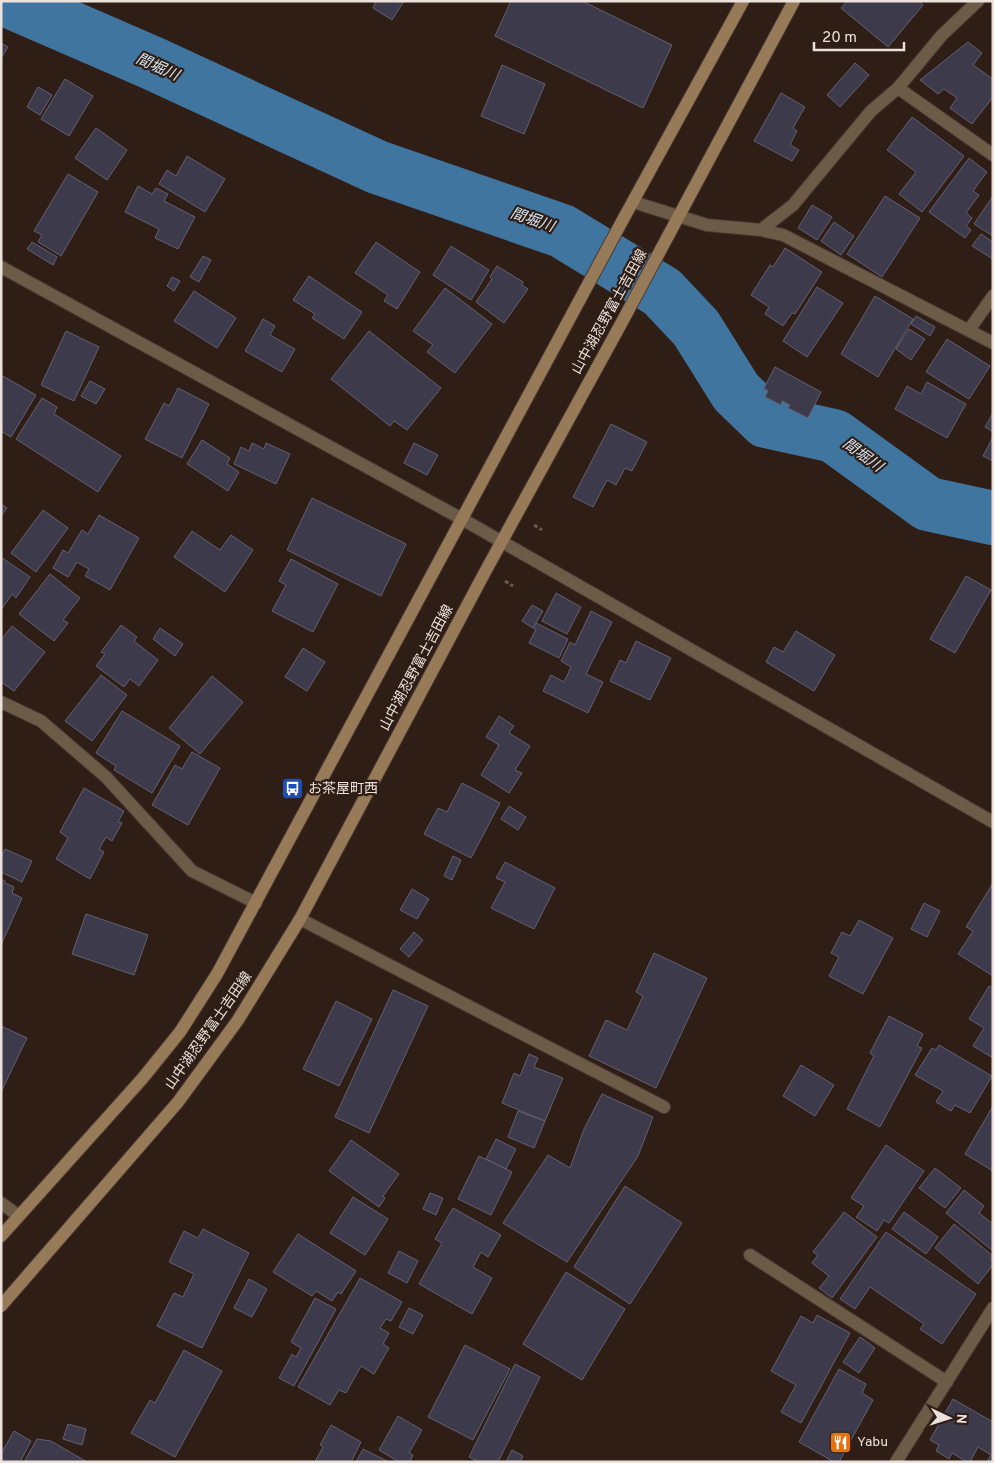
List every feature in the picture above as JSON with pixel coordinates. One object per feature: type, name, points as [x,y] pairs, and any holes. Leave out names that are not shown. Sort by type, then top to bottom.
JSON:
[{"type":"main road","name":"山中湖忍野富士吉田線","points":[[1,1236],[142,1079],[180,1032],[217,974],[620,225],[743,1]]},
{"type":"main road","name":"山中湖忍野富士吉田線","points":[[1,1306],[178,1102],[238,1020],[300,919],[794,1]]},
{"type":"street","points":[[761,230],[793,205],[871,111],[898,88],[942,35],[978,1]]},
{"type":"street","points":[[898,88],[993,155]]},
{"type":"street","points":[[633,202],[707,224],[761,230],[783,236],[993,343]]},
{"type":"street","points":[[1,267],[462,518],[993,822]]},
{"type":"street","points":[[969,330],[993,296]]},
{"type":"street","points":[[1,702],[41,721],[106,777],[192,871],[256,903]]},
{"type":"street","points":[[300,919],[664,1107]]},
{"type":"street","points":[[1,1202],[19,1216]]},
{"type":"street","points":[[750,1255],[947,1382]]},
{"type":"street","points":[[896,1462],[993,1308]]},
{"type":"building","points":[[376,1],[404,1],[392,20],[373,8]]},
{"type":"building","points":[[511,1],[582,1],[672,45],[643,108],[495,36]]},
{"type":"building","points":[[847,1],[919,1],[923,5],[888,47],[841,8]]},
{"type":"building","points":[[968,42],[982,53],[973,65],[993,79],[993,97],[972,124],[950,108],[957,98],[944,89],[938,94],[920,80]]},
{"type":"building","points":[[1,43],[8,47],[1,58]]},
{"type":"building","points":[[855,63],[869,75],[840,107],[827,95]]},
{"type":"building","points":[[502,65],[545,84],[524,134],[481,116]]},
{"type":"building","points":[[65,79],[93,96],[69,136],[41,119]]},
{"type":"building","points":[[38,87],[52,95],[40,115],[27,107]]},
{"type":"building","points":[[781,93],[805,107],[793,128],[797,131],[790,145],[799,150],[792,161],[754,141]]},
{"type":"building","points":[[912,117],[964,156],[922,212],[899,194],[916,172],[887,150]]},
{"type":"building","points":[[96,128],[127,150],[107,180],[75,158]]},
{"type":"building","points":[[187,156],[225,179],[205,212],[159,184],[167,170],[176,176]]},
{"type":"building","points":[[969,158],[987,172],[973,191],[979,195],[966,213],[972,218],[966,226],[971,230],[965,238],[929,212]]},
{"type":"building","points":[[68,174],[98,192],[61,256],[38,242],[42,235],[34,231]]},
{"type":"building","points":[[138,186],[152,194],[156,188],[168,194],[164,201],[195,217],[178,249],[155,238],[159,229],[125,212]]},
{"type":"building","points":[[885,196],[920,218],[882,277],[847,254]]},
{"type":"building","points":[[993,196],[993,236],[974,224]]},
{"type":"building","points":[[812,205],[832,217],[817,240],[798,228]]},
{"type":"building","points":[[834,222],[854,236],[841,255],[821,241]]},
{"type":"building","points":[[981,234],[993,242],[993,259],[972,246]]},
{"type":"building","points":[[32,242],[57,257],[53,265],[27,249]]},
{"type":"building","points":[[376,242],[420,272],[397,309],[384,301],[388,295],[355,273]]},
{"type":"building","points":[[451,246],[489,270],[471,300],[433,275]]},
{"type":"building","points":[[785,248],[822,272],[795,314],[792,313],[783,326],[765,314],[769,307],[751,295],[770,265],[773,267]]},
{"type":"building","points":[[203,256],[211,260],[199,282],[190,277]]},
{"type":"building","points":[[497,266],[523,282],[522,285],[528,289],[504,323],[476,302],[492,279],[490,277]]},
{"type":"building","points":[[309,276],[362,312],[344,339],[312,318],[315,314],[293,300]]},
{"type":"building","points":[[172,277],[180,281],[174,291],[167,286]]},
{"type":"building","points":[[817,287],[843,303],[807,357],[783,341]]},
{"type":"building","points":[[445,288],[492,324],[455,373],[427,352],[433,345],[413,331]]},
{"type":"building","points":[[194,291],[236,318],[217,348],[174,321]]},
{"type":"building","points":[[875,296],[913,319],[878,377],[841,354]]},
{"type":"building","points":[[916,316],[935,327],[930,336],[911,324]]},
{"type":"building","points":[[263,319],[275,326],[270,335],[295,349],[282,372],[245,351]]},
{"type":"building","points":[[909,329],[925,339],[911,360],[896,349]]},
{"type":"building","points":[[66,331],[99,347],[74,401],[41,385]]},
{"type":"building","points":[[369,331],[441,388],[407,430],[394,421],[390,426],[331,379]]},
{"type":"building","points":[[947,339],[990,366],[969,399],[926,372]]},
{"type":"building","points":[[775,367],[821,392],[808,418],[788,408],[790,405],[782,401],[781,405],[765,397],[768,391],[764,388]]},
{"type":"building","points":[[1,375],[36,395],[11,437],[1,431]]},
{"type":"building","points":[[90,381],[105,389],[96,404],[81,396]]},
{"type":"building","points":[[927,382],[966,404],[947,438],[895,409],[907,386],[921,394]]},
{"type":"building","points":[[178,388],[209,404],[182,458],[145,439],[164,403],[169,406]]},
{"type":"building","points":[[42,398],[57,407],[54,414],[121,456],[98,492],[16,439]]},
{"type":"building","points":[[993,413],[993,432],[985,427]]},
{"type":"building","points":[[611,424],[647,442],[632,471],[625,468],[616,485],[607,480],[593,507],[573,497]]},
{"type":"building","points":[[993,437],[993,461],[983,456]]},
{"type":"building","points":[[202,440],[230,458],[227,464],[239,472],[228,491],[187,464]]},
{"type":"building","points":[[252,443],[264,449],[266,443],[290,454],[276,484],[234,464],[241,447],[249,451]]},
{"type":"building","points":[[414,443],[438,455],[427,475],[404,463]]},
{"type":"building","points":[[312,498],[406,544],[381,596],[287,550]]},
{"type":"building","points":[[1,504],[7,508],[1,516]]},
{"type":"building","points":[[43,510],[68,528],[36,572],[11,553]]},
{"type":"building","points":[[99,515],[139,538],[110,590],[85,576],[89,569],[77,562],[68,577],[53,568],[63,550],[68,553],[82,530],[88,534]]},
{"type":"building","points":[[192,531],[220,550],[231,535],[253,550],[225,592],[174,557]]},
{"type":"building","points":[[1,557],[30,577],[16,598],[12,594],[1,610]]},
{"type":"building","points":[[291,559],[338,584],[313,632],[272,611],[286,585],[279,581]]},
{"type":"building","points":[[50,574],[80,598],[63,620],[68,623],[54,641],[19,614]]},
{"type":"building","points":[[966,576],[991,590],[955,653],[930,639]]},
{"type":"building","points":[[556,593],[581,607],[567,634],[542,621]]},
{"type":"building","points":[[532,605],[543,611],[533,628],[522,621]]},
{"type":"building","points":[[591,611],[612,622],[586,674],[603,682],[588,713],[543,691],[551,675],[564,682],[571,667],[561,661],[570,642],[575,645]]},
{"type":"building","points":[[536,623],[568,639],[559,658],[529,643],[536,629],[533,628]]},
{"type":"building","points":[[121,625],[137,637],[134,641],[158,660],[139,686],[130,679],[124,687],[96,666],[105,654],[101,652]]},
{"type":"building","points":[[12,626],[45,652],[14,691],[1,682],[1,640]]},
{"type":"building","points":[[160,628],[183,644],[175,656],[153,639]]},
{"type":"building","points":[[796,631],[835,655],[814,691],[766,662],[774,647],[783,652]]},
{"type":"building","points":[[636,641],[671,658],[650,700],[610,681],[620,660],[626,663]]},
{"type":"building","points":[[303,648],[325,662],[307,691],[285,677]]},
{"type":"building","points":[[101,675],[127,695],[92,741],[65,721]]},
{"type":"building","points":[[212,676],[243,702],[200,754],[169,728]]},
{"type":"building","points":[[122,711],[180,746],[152,793],[114,770],[116,766],[96,753]]},
{"type":"building","points":[[499,716],[514,726],[509,733],[530,746],[515,770],[522,773],[509,793],[481,775],[499,745],[486,737]]},
{"type":"building","points":[[192,752],[220,768],[188,825],[152,805],[175,765],[182,769]]},
{"type":"building","points":[[462,783],[500,803],[471,858],[424,834],[438,808],[447,812]]},
{"type":"building","points":[[84,788],[124,811],[118,822],[122,823],[112,841],[106,837],[99,849],[104,852],[90,879],[56,859],[68,838],[60,832]]},
{"type":"building","points":[[509,806],[526,817],[518,830],[501,819]]},
{"type":"building","points":[[5,849],[32,861],[22,882],[1,872],[1,857]]},
{"type":"building","points":[[453,856],[461,860],[452,880],[444,876]]},
{"type":"building","points":[[505,862],[555,888],[534,929],[491,908],[505,882],[496,878]]},
{"type":"building","points":[[1,879],[14,887],[12,893],[22,898],[1,945]]},
{"type":"building","points":[[993,883],[993,976],[958,954],[973,931],[966,927]]},
{"type":"building","points":[[412,889],[429,899],[417,919],[400,910]]},
{"type":"building","points":[[924,903],[940,911],[927,937],[911,929]]},
{"type":"building","points":[[86,914],[148,935],[134,975],[72,954]]},
{"type":"building","points":[[859,920],[893,938],[863,994],[829,976],[839,957],[831,953],[842,932],[850,936]]},
{"type":"building","points":[[414,932],[423,940],[409,957],[400,949]]},
{"type":"building","points":[[654,953],[707,978],[656,1088],[589,1056],[606,1020],[627,1030],[643,996],[636,992]]},
{"type":"building","points":[[989,986],[993,988],[993,1058],[973,1046],[984,1028],[969,1019]]},
{"type":"building","points":[[393,990],[428,1006],[369,1133],[335,1117]]},
{"type":"building","points":[[336,1001],[372,1019],[339,1086],[303,1069]]},
{"type":"building","points":[[889,1016],[923,1034],[917,1046],[922,1048],[880,1127],[847,1109],[874,1056],[870,1053]]},
{"type":"building","points":[[1,1026],[27,1038],[1,1092]]},
{"type":"building","points":[[939,1045],[992,1076],[970,1113],[955,1105],[951,1111],[936,1102],[943,1091],[915,1075],[932,1048],[936,1050]]},
{"type":"building","points":[[529,1054],[538,1058],[534,1067],[563,1078],[545,1121],[502,1103],[514,1073],[520,1076]]},
{"type":"building","points":[[801,1065],[834,1085],[815,1116],[783,1096]]},
{"type":"building","points":[[602,1094],[653,1117],[638,1156],[567,1262],[503,1223],[548,1155],[570,1168],[584,1129]]},
{"type":"building","points":[[993,1106],[993,1171],[965,1154]]},
{"type":"building","points":[[518,1111],[545,1121],[534,1148],[508,1137]]},
{"type":"building","points":[[496,1139],[516,1149],[506,1169],[486,1159]]},
{"type":"building","points":[[351,1140],[399,1174],[383,1196],[385,1198],[379,1207],[329,1171]]},
{"type":"building","points":[[886,1145],[924,1171],[889,1223],[884,1220],[877,1231],[856,1217],[864,1206],[851,1198]]},
{"type":"building","points":[[479,1156],[512,1172],[491,1215],[458,1199]]},
{"type":"building","points":[[935,1168],[961,1188],[945,1208],[919,1188]]},
{"type":"building","points":[[625,1186],[682,1223],[630,1304],[574,1267]]},
{"type":"building","points":[[964,1190],[984,1206],[979,1213],[993,1224],[993,1251],[946,1213]]},
{"type":"building","points":[[430,1193],[443,1198],[436,1215],[423,1209]]},
{"type":"building","points":[[353,1197],[388,1219],[365,1255],[330,1233]]},
{"type":"building","points":[[453,1208],[501,1235],[488,1257],[481,1252],[473,1267],[492,1278],[472,1314],[419,1284],[442,1243],[435,1239]]},
{"type":"building","points":[[844,1212],[877,1237],[832,1298],[819,1288],[829,1276],[812,1263],[818,1255],[813,1252]]},
{"type":"building","points":[[904,1212],[938,1237],[926,1254],[892,1229]]},
{"type":"building","points":[[954,1224],[993,1256],[990,1259],[993,1261],[993,1265],[978,1284],[935,1248]]},
{"type":"building","points":[[203,1229],[249,1253],[202,1348],[157,1326],[174,1293],[183,1297],[194,1274],[169,1262],[184,1231],[198,1238]]},
{"type":"building","points":[[886,1232],[976,1294],[942,1344],[920,1329],[924,1324],[870,1287],[855,1309],[840,1299]]},
{"type":"building","points":[[298,1234],[356,1271],[341,1294],[338,1292],[332,1301],[316,1291],[312,1296],[273,1272]]},
{"type":"building","points":[[399,1251],[418,1261],[407,1283],[388,1273]]},
{"type":"building","points":[[566,1272],[625,1309],[582,1380],[523,1344]]},
{"type":"building","points":[[360,1278],[402,1302],[391,1321],[386,1319],[380,1328],[389,1333],[383,1344],[389,1348],[374,1374],[361,1366],[346,1393],[339,1390],[330,1405],[298,1387]]},
{"type":"building","points":[[249,1279],[267,1289],[252,1317],[234,1308]]},
{"type":"building","points":[[315,1298],[336,1309],[294,1386],[279,1378],[292,1354],[296,1357],[301,1348],[291,1342]]},
{"type":"building","points":[[409,1308],[423,1315],[413,1334],[399,1327]]},
{"type":"building","points":[[817,1315],[850,1333],[801,1423],[781,1412],[796,1385],[771,1371],[801,1316],[813,1323]]},
{"type":"building","points":[[860,1337],[875,1348],[859,1373],[843,1362]]},
{"type":"building","points":[[465,1345],[510,1369],[473,1440],[428,1417]]},
{"type":"building","points":[[184,1350],[222,1371],[175,1457],[131,1433],[150,1400],[155,1403]]},
{"type":"building","points":[[515,1364],[540,1377],[498,1462],[479,1462],[469,1457]]},
{"type":"building","points":[[839,1369],[866,1384],[862,1393],[873,1400],[839,1462],[834,1462],[799,1442]]},
{"type":"building","points":[[953,1399],[993,1422],[993,1462],[987,1462],[991,1455],[978,1447],[970,1462],[952,1453],[949,1459],[936,1451],[939,1445],[930,1440]]},
{"type":"building","points":[[398,1416],[422,1430],[409,1453],[413,1455],[410,1462],[399,1462],[379,1450]]},
{"type":"building","points":[[68,1424],[86,1429],[82,1445],[63,1439]]},
{"type":"building","points":[[331,1425],[361,1442],[351,1462],[315,1462],[323,1447],[320,1445]]},
{"type":"building","points":[[14,1431],[31,1441],[20,1462],[2,1462],[1,1454]]},
{"type":"building","points":[[37,1439],[51,1441],[87,1462],[24,1462]]},
{"type":"building","points":[[363,1449],[389,1462],[356,1462]]},
{"type":"building","points":[[512,1450],[523,1456],[520,1462],[506,1462]]},
{"type":"waterway","name":"間堀川","points":[[9,1],[152,63],[377,167],[562,231],[662,292],[696,328],[736,392],[766,421],[834,436],[928,504],[993,518]]},
{"type":"place","name":"お茶屋町西","points":[[292,789]]},
{"type":"place","name":"Yabu","points":[[841,1442]]}]
